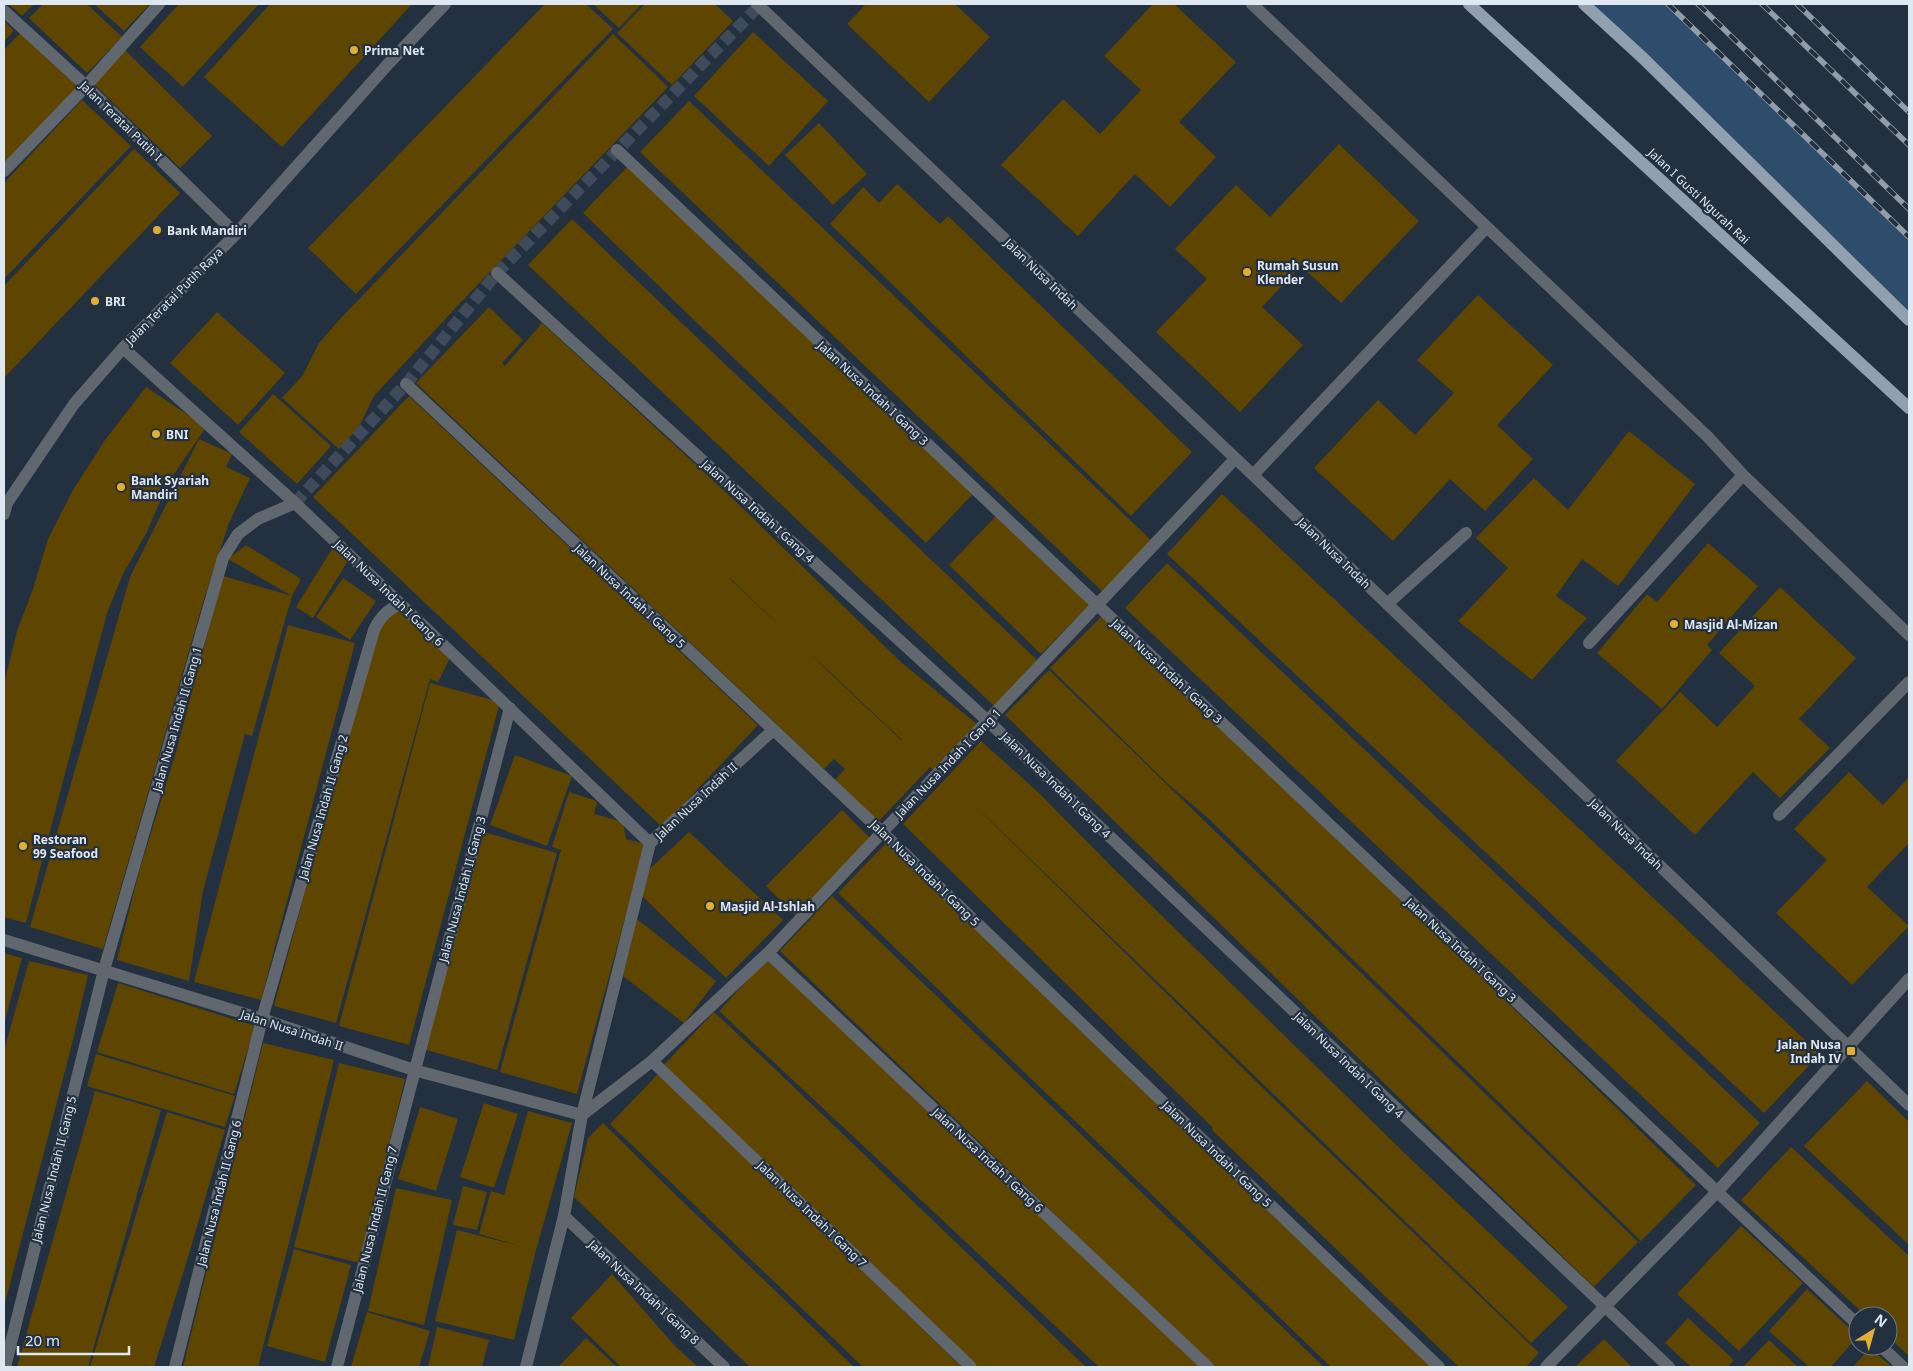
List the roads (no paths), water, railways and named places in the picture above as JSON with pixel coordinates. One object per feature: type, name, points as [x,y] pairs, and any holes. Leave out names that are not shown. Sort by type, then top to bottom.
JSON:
[{"type":"main road","name":"Jalan I Gusti Ngurah Rai","points":[[1469,4],[1909,408]]},
{"type":"main road","points":[[1584,4],[1643,58],[1909,320]]},
{"type":"street","points":[[4,171],[86,86],[159,4]]},
{"type":"street","name":"Jalan Nusa Indah","points":[[757,4],[1254,475],[1909,1105]]},
{"type":"street","points":[[1252,4],[1708,437],[1743,475],[1909,635]]},
{"type":"street","name":"Jalan Teratai Putih Raya","points":[[5,506],[74,404],[123,348],[236,234],[442,5]]},
{"type":"street","name":"Jalan Teratai Putih I","points":[[4,11],[86,86],[236,234]]},
{"type":"street","name":"Jalan Nusa Indah I Gang 3","points":[[617,150],[1848,1316]]},
{"type":"street","points":[[1254,475],[1487,227]]},
{"type":"street","name":"Jalan Nusa Indah I Gang 4","points":[[497,273],[989,722],[1668,1367]]},
{"type":"street","name":"Jalan Nusa Indah I Gang 6","points":[[123,348],[296,503],[650,843]]},
{"type":"street","name":"Jalan Nusa Indah I Gang 5","points":[[406,384],[882,832],[1439,1367]]},
{"type":"street","name":"Jalan Nusa Indah I Gang 1","points":[[582,1115],[652,1061],[768,953],[989,722],[1235,458]]},
{"type":"street","points":[[1589,643],[1743,475]]},
{"type":"street","name":"Jalan Nusa Indah II Gang 1","points":[[104,970],[223,558],[238,534],[258,519],[296,503]]},
{"type":"street","points":[[1387,604],[1466,533]]},
{"type":"street","name":"Jalan Nusa Indah II Gang 2","points":[[262,1019],[374,630],[378,620],[387,611],[399,604]]},
{"type":"street","points":[[1779,815],[1909,682]]},
{"type":"street","name":"Jalan Nusa Indah II Gang 3","points":[[414,1070],[510,708]]},
{"type":"street","name":"Jalan Nusa Indah II","points":[[526,1367],[564,1216],[582,1115],[650,843],[772,730]]},
{"type":"street","name":"Jalan Nusa Indah II","points":[[4,940],[262,1019],[414,1070],[582,1115]]},
{"type":"street","name":"Jalan Nusa Indah I Gang 6","points":[[768,953],[1208,1367]]},
{"type":"street","name":"Jalan Nusa Indah II Gang 5","points":[[5,1367],[104,970]]},
{"type":"street","points":[[1546,1367],[1605,1309],[1717,1192],[1909,979]]},
{"type":"street","name":"Jalan Nusa Indah II Gang 6","points":[[175,1367],[262,1019]]},
{"type":"street","name":"Jalan Nusa Indah I Gang 7","points":[[652,1061],[971,1367]]},
{"type":"street","name":"Jalan Nusa Indah II Gang 7","points":[[337,1367],[414,1070]]},
{"type":"street","name":"Jalan Nusa Indah I Gang 8","points":[[564,1216],[724,1367]]},
{"type":"street","points":[[1891,1356],[1903,1367]]},
{"type":"tunnel","points":[[295,503],[406,384],[497,273],[759,6]]},
{"type":"railway","points":[[1668,4],[1909,237]]},
{"type":"railway","points":[[1698,4],[1909,209]]},
{"type":"railway","points":[[1762,4],[1909,145]]},
{"type":"railway","points":[[1797,4],[1909,112]]},
{"type":"place","name":"Prima Net","points":[[354,50]]},
{"type":"place","name":"Bank Mandiri","points":[[157,230]]},
{"type":"place","name":"Rumah Susun Klender","points":[[1247,272]]},
{"type":"place","name":"BRI","points":[[95,301]]},
{"type":"place","name":"BNI","points":[[156,434]]},
{"type":"place","name":"Bank Syariah Mandiri","points":[[121,487]]},
{"type":"place","name":"Masjid Al-Mizan","points":[[1674,624]]},
{"type":"place","name":"Restoran 99 Seafood","points":[[23,846]]},
{"type":"place","name":"Masjid Al-Ishlah","points":[[710,906]]},
{"type":"place","name":"Jalan Nusa Indah IV","points":[[1851,1051]]}]
